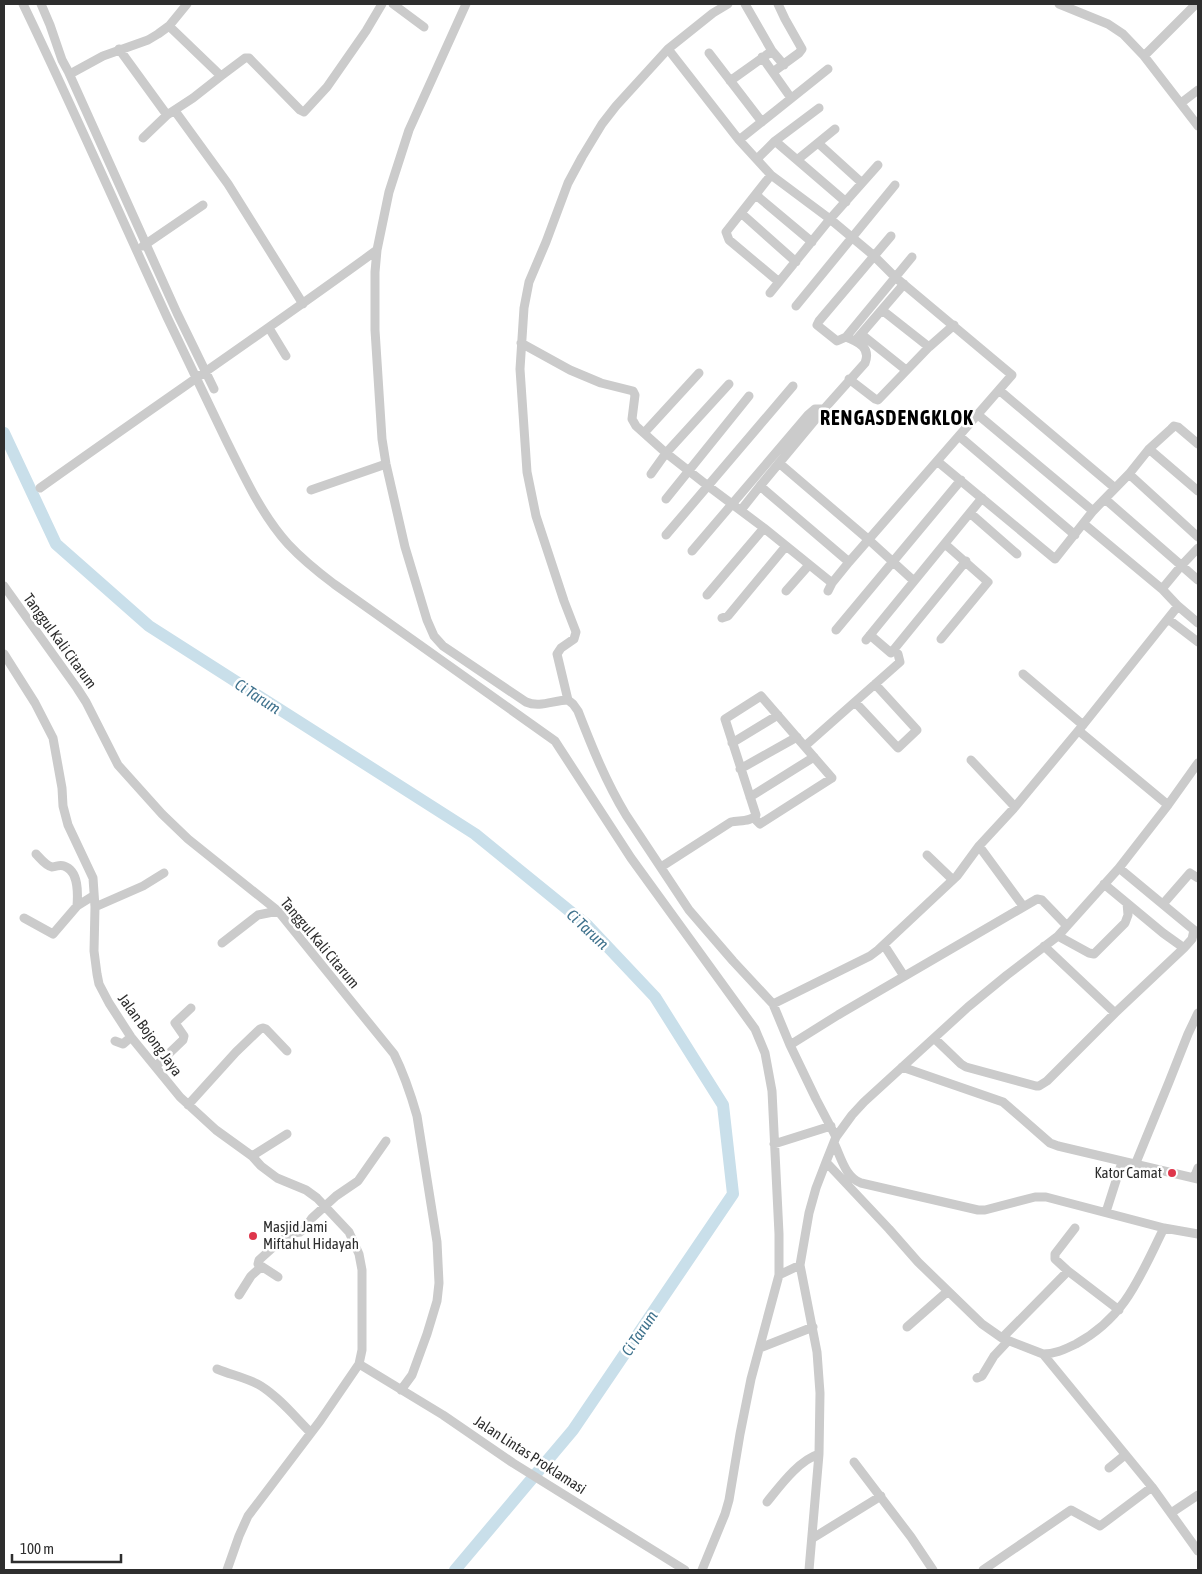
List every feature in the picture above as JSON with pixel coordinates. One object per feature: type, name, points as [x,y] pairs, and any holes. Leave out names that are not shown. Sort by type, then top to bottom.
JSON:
[{"type":"street","points":[[23,4],[76,115],[196,378],[251,490],[287,543],[308,564],[334,584],[551,738],[631,858],[755,1029],[765,1053],[771,1080],[779,1234],[779,1275],[753,1372],[729,1500],[702,1570]]},
{"type":"street","points":[[41,4],[62,60],[214,389]]},
{"type":"street","points":[[70,74],[119,49],[148,40],[170,26],[188,4]]},
{"type":"street","points":[[143,138],[171,113],[245,58],[250,58],[300,110],[305,111],[327,87],[366,31],[382,4]]},
{"type":"street","points":[[393,4],[424,28]]},
{"type":"street","points":[[466,4],[409,130],[389,192],[377,250],[375,330],[382,439],[405,547],[427,620],[434,636],[449,650],[530,703],[539,705],[568,700]]},
{"type":"street","points":[[728,4],[713,13],[668,49],[602,124],[568,183],[529,282],[521,343],[521,398],[527,472],[531,496],[564,601],[576,632],[574,639],[560,648],[557,654],[568,700],[574,704],[578,711],[599,764],[617,800],[689,910],[773,1004],[790,1045],[831,1126],[848,1173],[852,1178],[861,1182],[978,1210],[1041,1196],[1164,1228],[1198,1234]]},
{"type":"street","points":[[745,4],[772,51],[784,65]]},
{"type":"street","points":[[773,72],[800,53],[802,49],[778,4]]},
{"type":"street","points":[[1059,4],[1108,24],[1123,34],[1144,56],[1198,126]]},
{"type":"street","points":[[1144,56],[1196,4]]},
{"type":"street","points":[[170,26],[221,76]]},
{"type":"street","points":[[119,49],[228,184],[303,304]]},
{"type":"street","points":[[521,343],[570,370],[601,383],[633,391],[635,395],[632,419],[636,426],[666,453],[809,565],[830,587],[849,562],[1012,375],[895,277],[873,255],[771,175],[739,140],[668,49]]},
{"type":"street","points":[[730,81],[772,51]]},
{"type":"street","points":[[709,53],[762,122]]},
{"type":"street","points":[[762,57],[792,98]]},
{"type":"street","points":[[739,140],[828,69]]},
{"type":"street","points":[[1181,103],[1198,90]]},
{"type":"street","points":[[757,159],[776,141],[819,108]]},
{"type":"street","points":[[797,160],[835,129]]},
{"type":"street","points":[[776,141],[846,202]]},
{"type":"street","points":[[818,143],[862,183]]},
{"type":"street","points":[[770,293],[878,165]]},
{"type":"street","points":[[771,175],[726,232],[727,236],[779,282]]},
{"type":"street","points":[[796,306],[896,185]]},
{"type":"street","points":[[756,196],[812,242]]},
{"type":"street","points":[[136,250],[203,205]]},
{"type":"street","points":[[741,213],[796,262]]},
{"type":"street","points":[[891,236],[873,255],[817,325],[837,341],[846,337],[858,337],[906,370]]},
{"type":"street","points":[[40,488],[377,250]]},
{"type":"street","points":[[846,337],[912,257]]},
{"type":"street","points":[[858,337],[904,284]]},
{"type":"street","points":[[882,310],[929,348]]},
{"type":"street","points":[[849,379],[875,400],[878,400],[906,370],[954,325]]},
{"type":"street","points":[[269,328],[286,356]]},
{"type":"street","points":[[741,510],[778,463],[849,379],[865,363],[867,357],[866,349],[858,337]]},
{"type":"street","points":[[644,433],[699,373]]},
{"type":"street","points":[[651,474],[666,453],[729,384]]},
{"type":"street","points":[[666,536],[793,386]]},
{"type":"street","points":[[999,390],[1114,488]]},
{"type":"street","points":[[666,499],[749,396]]},
{"type":"street","points":[[692,551],[812,411],[815,408],[824,409]]},
{"type":"street","points":[[977,414],[1093,511]]},
{"type":"street","points":[[938,461],[1055,559],[1093,511],[1129,474],[1149,449],[1174,426],[1178,427],[1198,444]]},
{"type":"street","points":[[959,436],[1075,535]]},
{"type":"street","points":[[1149,449],[1198,491]]},
{"type":"street","points":[[778,463],[914,581]]},
{"type":"street","points":[[311,490],[386,464]]},
{"type":"street","points":[[1129,474],[1198,538]]},
{"type":"street","points":[[836,630],[960,480]]},
{"type":"street","points":[[760,486],[849,562]]},
{"type":"street","points":[[966,561],[891,653],[868,638],[982,498]]},
{"type":"street","points":[[1105,499],[1198,580]]},
{"type":"street","points":[[970,514],[1017,554]]},
{"type":"street","points":[[1084,524],[1162,589],[1198,623]]},
{"type":"street","points":[[707,595],[764,528]]},
{"type":"street","points":[[941,639],[988,582],[945,544]]},
{"type":"street","points":[[722,618],[728,616],[786,546]]},
{"type":"street","points":[[1162,589],[1198,548]]},
{"type":"street","points":[[786,591],[809,565]]},
{"type":"street","name":"Tanggul Kali Citarum","points":[[4,586],[86,702],[124,774],[188,839],[278,910],[394,1054],[401,1067],[417,1116],[437,1242],[439,1283],[435,1310],[425,1341],[412,1375],[401,1390]]},
{"type":"street","points":[[773,1004],[870,956],[884,946],[953,880],[979,846],[1015,807],[1081,728],[1178,606]]},
{"type":"street","points":[[1168,619],[1198,642]]},
{"type":"street","points":[[805,746],[900,662],[898,654],[893,650]]},
{"type":"street","name":"Jalan Bojong Jaya","points":[[4,654],[35,703],[53,738],[65,817],[93,878],[95,907],[94,951],[99,984],[131,1037],[156,1066],[172,1089],[188,1105],[216,1130],[252,1156],[261,1166],[277,1178],[306,1190],[325,1206],[349,1232],[361,1260],[362,1350],[358,1366]]},
{"type":"street","points":[[1023,674],[1168,805]]},
{"type":"street","points":[[855,702],[898,748],[917,730],[875,684]]},
{"type":"street","points":[[761,696],[832,778],[760,824],[754,818],[756,816],[725,719],[761,696]]},
{"type":"street","points":[[732,743],[778,715]]},
{"type":"street","points":[[740,769],[797,737]]},
{"type":"street","points":[[750,797],[814,757]]},
{"type":"street","points":[[971,760],[1015,807]]},
{"type":"street","points":[[810,1570],[819,1454],[819,1377],[813,1328],[800,1265],[809,1213],[816,1188],[835,1140],[844,1125],[858,1109],[902,1067],[1006,974],[1058,936],[1119,868],[1197,769]]},
{"type":"street","points":[[661,867],[731,822],[754,818]]},
{"type":"street","points":[[979,846],[1023,906]]},
{"type":"street","points":[[36,854],[52,867],[66,866],[72,871],[78,888],[77,906]]},
{"type":"street","points":[[927,855],[953,880]]},
{"type":"street","points":[[935,1039],[963,1066],[1039,1086],[1046,1081],[1192,939],[1194,930],[1119,868]]},
{"type":"street","points":[[95,907],[143,886],[164,873]]},
{"type":"street","points":[[1163,904],[1190,873],[1198,878]]},
{"type":"street","points":[[1104,884],[1184,948]]},
{"type":"street","points":[[24,918],[53,934],[77,906],[93,896]]},
{"type":"street","points":[[790,1045],[904,976],[969,940],[1023,906],[1040,899],[1067,926]]},
{"type":"street","points":[[1058,936],[1089,954],[1094,954],[1125,922],[1128,915],[1127,903]]},
{"type":"street","points":[[222,943],[258,915],[278,910]]},
{"type":"street","points":[[884,946],[904,976]]},
{"type":"street","points":[[1044,946],[1115,1013]]},
{"type":"street","points":[[156,1066],[183,1040],[184,1036],[175,1023],[191,1008]]},
{"type":"street","points":[[1135,1165],[1198,1013]]},
{"type":"street","points":[[188,1105],[236,1052],[260,1029],[266,1029],[287,1051]]},
{"type":"street","points":[[115,1041],[123,1044],[131,1037]]},
{"type":"street","points":[[902,1067],[1003,1102],[1050,1143],[1196,1179],[1198,1168]]},
{"type":"street","points":[[774,1144],[831,1126]]},
{"type":"street","points":[[252,1156],[287,1134]]},
{"type":"street","points":[[278,1277],[261,1267],[258,1264],[259,1260],[279,1242],[294,1233],[300,1232],[336,1196],[358,1182],[386,1141]]},
{"type":"street","points":[[826,1162],[918,1262],[982,1324],[1005,1340],[1043,1354],[1061,1351],[1088,1337],[1109,1321],[1119,1310],[1136,1283],[1164,1228]]},
{"type":"street","points":[[1106,1212],[1122,1162]]},
{"type":"street","points":[[1075,1228],[1055,1256],[1055,1259],[1119,1310]]},
{"type":"street","points":[[779,1275],[800,1265]]},
{"type":"street","points":[[239,1294],[251,1276],[261,1267]]},
{"type":"street","points":[[977,1378],[982,1376],[1005,1340],[1068,1271]]},
{"type":"street","points":[[907,1327],[948,1291]]},
{"type":"street","points":[[760,1348],[813,1328]]},
{"type":"street","points":[[1043,1354],[1152,1487],[1198,1551]]},
{"type":"street","points":[[227,1570],[248,1516],[311,1433],[358,1366]]},
{"type":"street","name":"Jalan Lintas Proklamasi","points":[[358,1366],[467,1431],[513,1463],[686,1570]]},
{"type":"street","points":[[217,1369],[261,1386],[275,1396],[311,1433]]},
{"type":"street","points":[[767,1502],[785,1480],[806,1461],[819,1454]]},
{"type":"street","points":[[1109,1468],[1125,1455]]},
{"type":"street","points":[[854,1462],[911,1537],[933,1570]]},
{"type":"street","points":[[983,1570],[1071,1510],[1100,1526],[1152,1487]]},
{"type":"street","points":[[1171,1513],[1198,1495]]},
{"type":"street","points":[[813,1538],[881,1496]]},
{"type":"waterway","name":"Ci Tarum","points":[[4,433],[56,544],[149,626],[475,834],[588,926],[655,997],[723,1105],[733,1194],[573,1430],[455,1570]]},
{"type":"place","name":"Kator Camat","points":[[1172,1173]]},
{"type":"place","name":"Masjid Jami Miftahul Hidayah","points":[[253,1236]]},
{"type":"district","name":"RENGASDENGKLOK","points":[[897,418]]}]
